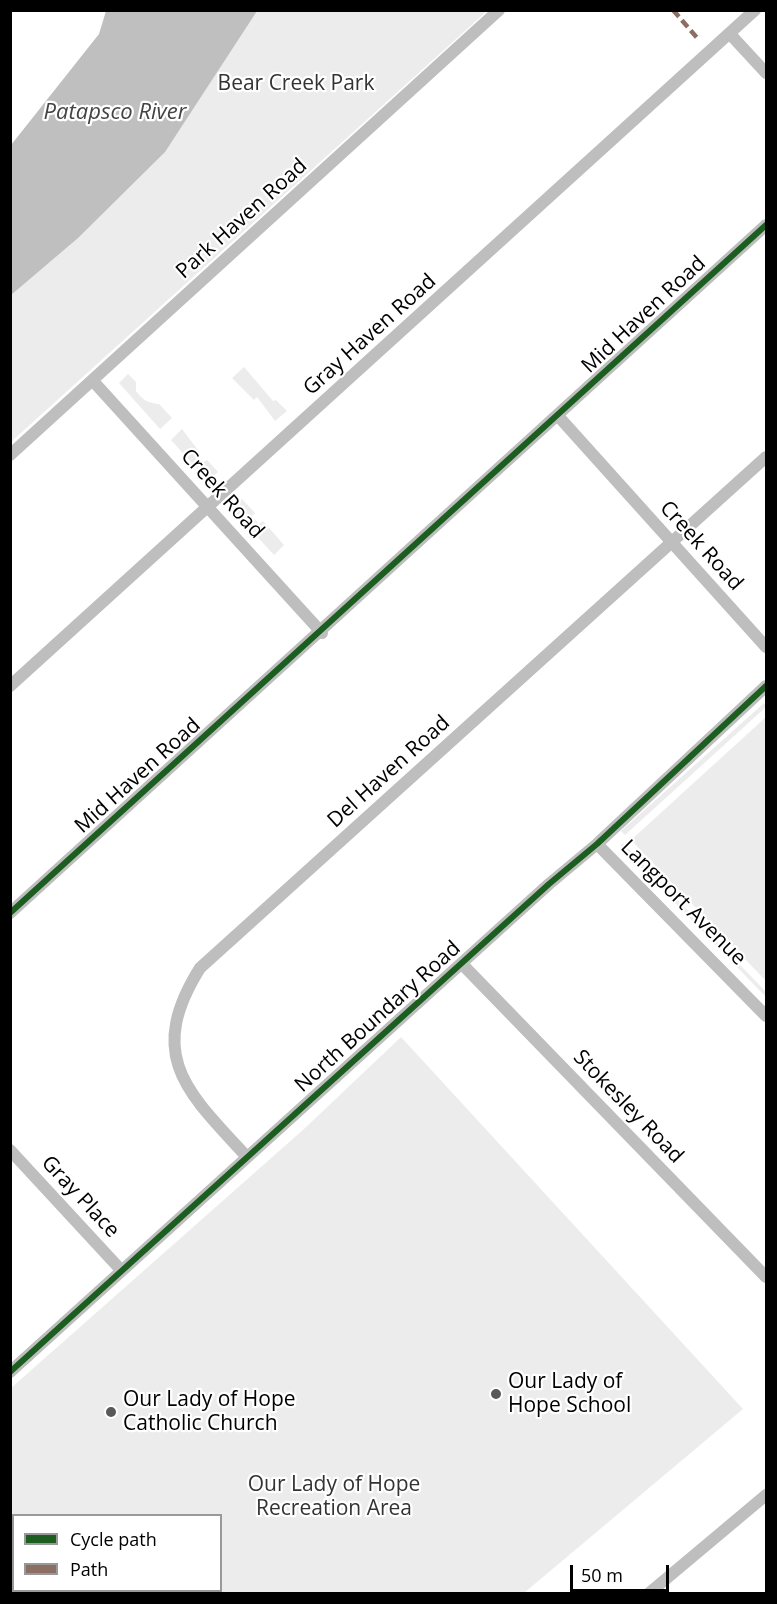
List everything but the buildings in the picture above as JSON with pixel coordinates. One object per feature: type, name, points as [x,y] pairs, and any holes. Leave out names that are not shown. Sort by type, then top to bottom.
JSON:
[{"type":"street","name":"Park Haven Road","points":[[10,455],[499,10]]},
{"type":"street","name":"Gray Haven Road","points":[[10,686],[755,10]]},
{"type":"street","points":[[730,34],[766,73]]},
{"type":"street","name":"Mid Haven Road","points":[[10,914],[322,633],[766,225]]},
{"type":"street","name":"Creek Road","points":[[93,381],[322,633]]},
{"type":"street","name":"Creek Road","points":[[559,417],[766,647]]},
{"type":"street","name":"Del Haven Road","points":[[247,1157],[202,1108],[178,1068],[173,1044],[176,1022],[185,993],[200,968],[766,457]]},
{"type":"street","name":"North Boundary Road","points":[[10,1372],[597,844],[766,686]]},
{"type":"street","name":"Langport Avenue","points":[[597,844],[766,1016]]},
{"type":"street","name":"Stokesley Road","points":[[462,964],[766,1276]]},
{"type":"street","name":"Gray Place","points":[[10,1150],[121,1270]]},
{"type":"street","points":[[648,1593],[766,1495]]},
{"type":"green space","name":"Bear Creek Park","points":[[231,11],[487,11],[11,442],[11,278]]},
{"type":"green space","points":[[244,367],[273,401],[276,400],[287,411],[275,421],[257,397],[254,400],[232,378]]},
{"type":"green space","points":[[128,374],[136,382],[136,391],[141,397],[148,402],[159,404],[172,418],[160,429],[119,383]]},
{"type":"green space","points":[[182,429],[198,450],[195,453],[203,462],[207,460],[218,472],[208,481],[171,440]]},
{"type":"green space","points":[[242,499],[255,513],[252,516],[259,524],[263,521],[284,545],[274,555],[231,508]]},
{"type":"green space","points":[[764,703],[766,707],[625,835],[621,831]]},
{"type":"green space","points":[[766,717],[766,981],[631,840]]},
{"type":"green space","points":[[623,843],[766,992],[766,997],[624,850],[620,845]]},
{"type":"green space","name":"Our Lady of Hope Recreation Area","points":[[401,1037],[743,1409],[524,1593],[11,1593],[11,1388],[304,1129]]},
{"type":"water","name":"Patapsco River","points":[[106,11],[257,11],[165,152],[78,238],[11,295],[11,145],[99,34]]},
{"type":"marked path","points":[[673,10],[699,40]]},
{"type":"cycle path","points":[[10,913],[766,225]]},
{"type":"cycle path","points":[[10,1372],[549,884],[597,844],[766,686]]},
{"type":"place","name":"Our Lady of Hope School","points":[[496,1394]]},
{"type":"place","name":"Our Lady of Hope Catholic Church","points":[[111,1412]]}]
